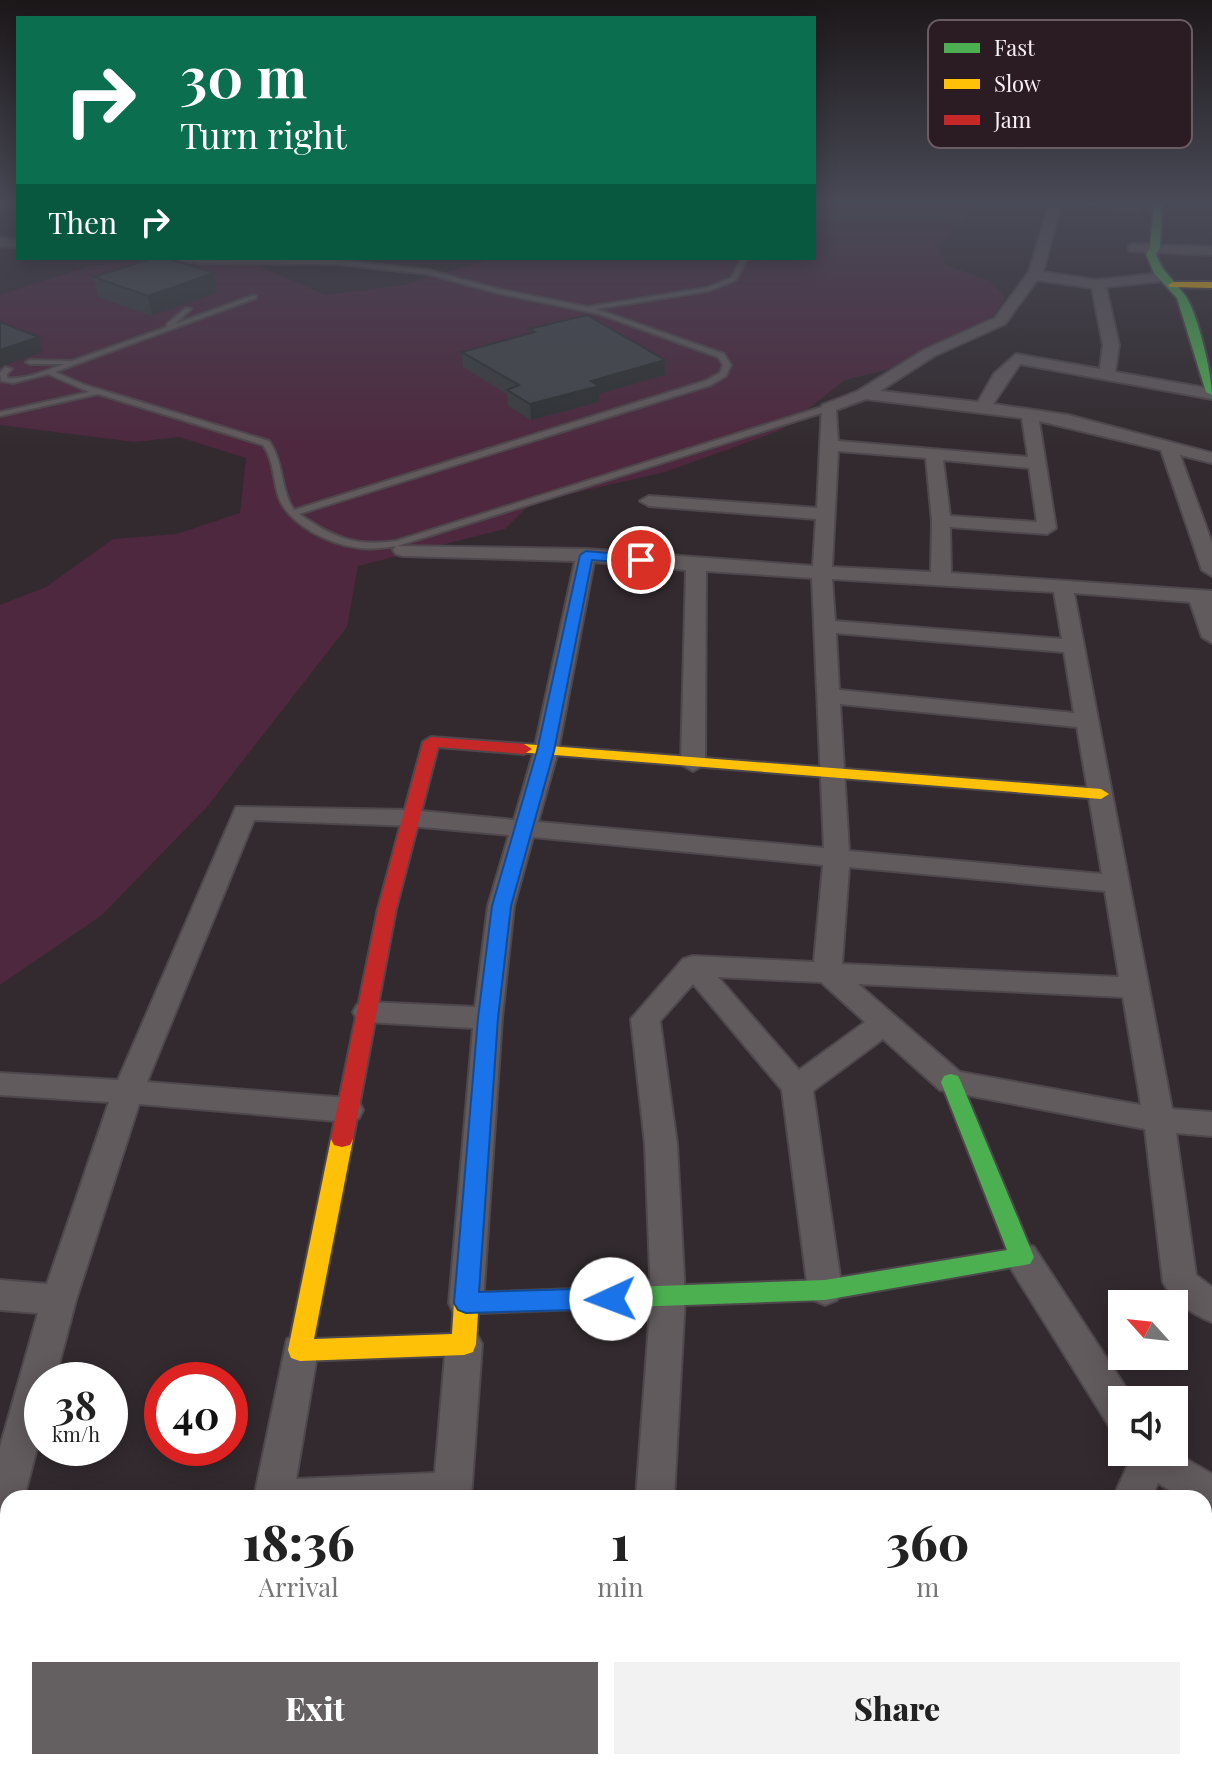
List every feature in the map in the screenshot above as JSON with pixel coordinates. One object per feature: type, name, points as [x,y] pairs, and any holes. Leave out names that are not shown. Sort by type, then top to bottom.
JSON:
[{"type":"street","points":[[827,972],[837,856],[822,572],[830,445],[828,408],[864,394],[929,353],[995,325],[1026,285]]},
{"type":"street","points":[[1098,285],[1111,345],[1107,374]]},
{"type":"street","points":[[983,407],[1000,377],[1016,359],[1212,393],[1182,297],[1171,285]]},
{"type":"street","points":[[864,394],[1068,420],[1212,458]]},
{"type":"street","points":[[941,521],[1047,528],[1030,414]]},
{"type":"street","points":[[830,445],[1037,463]]},
{"type":"street","points":[[1168,446],[1204,533],[1212,570]]},
{"type":"street","points":[[934,456],[941,521],[941,578]]},
{"type":"street","points":[[649,501],[827,514]]},
{"type":"street","points":[[403,550],[586,555],[696,565],[1206,597],[1212,637]]},
{"type":"street","points":[[453,1490],[488,1018],[501,906],[546,751],[586,555]]},
{"type":"street","points":[[693,764],[696,565]]},
{"type":"street","points":[[1063,588],[1159,1120],[1180,1282],[1212,1307]]},
{"type":"street","points":[[825,626],[1074,646]]},
{"type":"street","points":[[829,696],[1087,721]]},
{"type":"street","points":[[275,1490],[387,909],[431,742],[1101,794]]},
{"type":"street","points":[[7,1490],[59,1300],[128,1092],[245,812],[411,818],[523,831],[837,856],[1117,884]]},
{"type":"street","points":[[693,966],[1136,988]]},
{"type":"street","points":[[693,966],[797,1087],[825,1290]]},
{"type":"street","points":[[656,1490],[668,1297],[661,1144],[645,1019],[693,966]]},
{"type":"street","points":[[827,972],[951,1082],[1022,1257],[1108,1392]]},
{"type":"street","points":[[367,1012],[488,1018]]},
{"type":"street","points":[[797,1087],[884,1023]]},
{"type":"street","points":[[951,1082],[1159,1120],[1212,1124]]},
{"type":"street","points":[[0,1084],[348,1110]]},
{"type":"street","points":[[466,1303],[825,1290],[1022,1257]]},
{"type":"street","points":[[0,1295],[59,1300]]},
{"type":"street","points":[[300,1350],[464,1344]]},
{"type":"street","points":[[1135,1490],[1144,1466]]},
{"type":"street","points":[[1166,1466],[1204,1490]]},
{"type":"lane","points":[[292,513],[695,388],[723,374],[727,365],[721,356],[667,334],[583,309],[478,285]]},
{"type":"lane","points":[[583,309],[707,290],[720,285]]},
{"type":"lane","points":[[8,369],[3,374],[4,379],[13,381],[49,372],[69,362],[254,297]]},
{"type":"lane","points":[[167,328],[188,309]]},
{"type":"lane","points":[[30,362],[69,362]]},
{"type":"lane","points":[[49,372],[100,392],[266,443],[273,450],[279,492],[292,513],[327,538],[343,544],[388,545],[828,408]]},
{"type":"lane","points":[[0,414],[100,392]]},
{"type":"shaded area","points":[[32,285],[301,285],[325,295],[403,285],[993,285],[1005,298],[987,325],[959,341],[928,346],[906,365],[845,380],[781,430],[665,472],[531,503],[505,529],[358,566],[347,627],[206,808],[102,915],[0,985],[0,605],[46,587],[113,539],[177,534],[240,513],[246,458],[179,437],[135,442],[0,425],[0,295]]},
{"type":"building","points":[[116,285],[181,285],[148,296]]},
{"type":"building","points":[[587,315],[665,360],[591,381],[599,386],[530,404],[507,390],[519,385],[462,352],[535,332],[529,329]]},
{"type":"building","points":[[0,322],[39,337],[0,350]]},
{"type":"traffic: fast","points":[[1170,285],[1182,297],[1212,392]]},
{"type":"traffic: fast","points":[[630,1297],[825,1290],[1022,1257],[951,1082]]},
{"type":"traffic: slow","points":[[1173,285],[1212,285]]},
{"type":"traffic: slow","points":[[524,749],[1101,794]]},
{"type":"traffic: slow","points":[[342,1139],[300,1350],[464,1344],[466,1303],[630,1297]]},
{"type":"traffic: jam","points":[[342,1139],[387,909],[431,742],[524,749]]},
{"type":"route","points":[[611,1299],[466,1303],[488,1018],[501,906],[546,751],[586,555],[641,560]]}]
